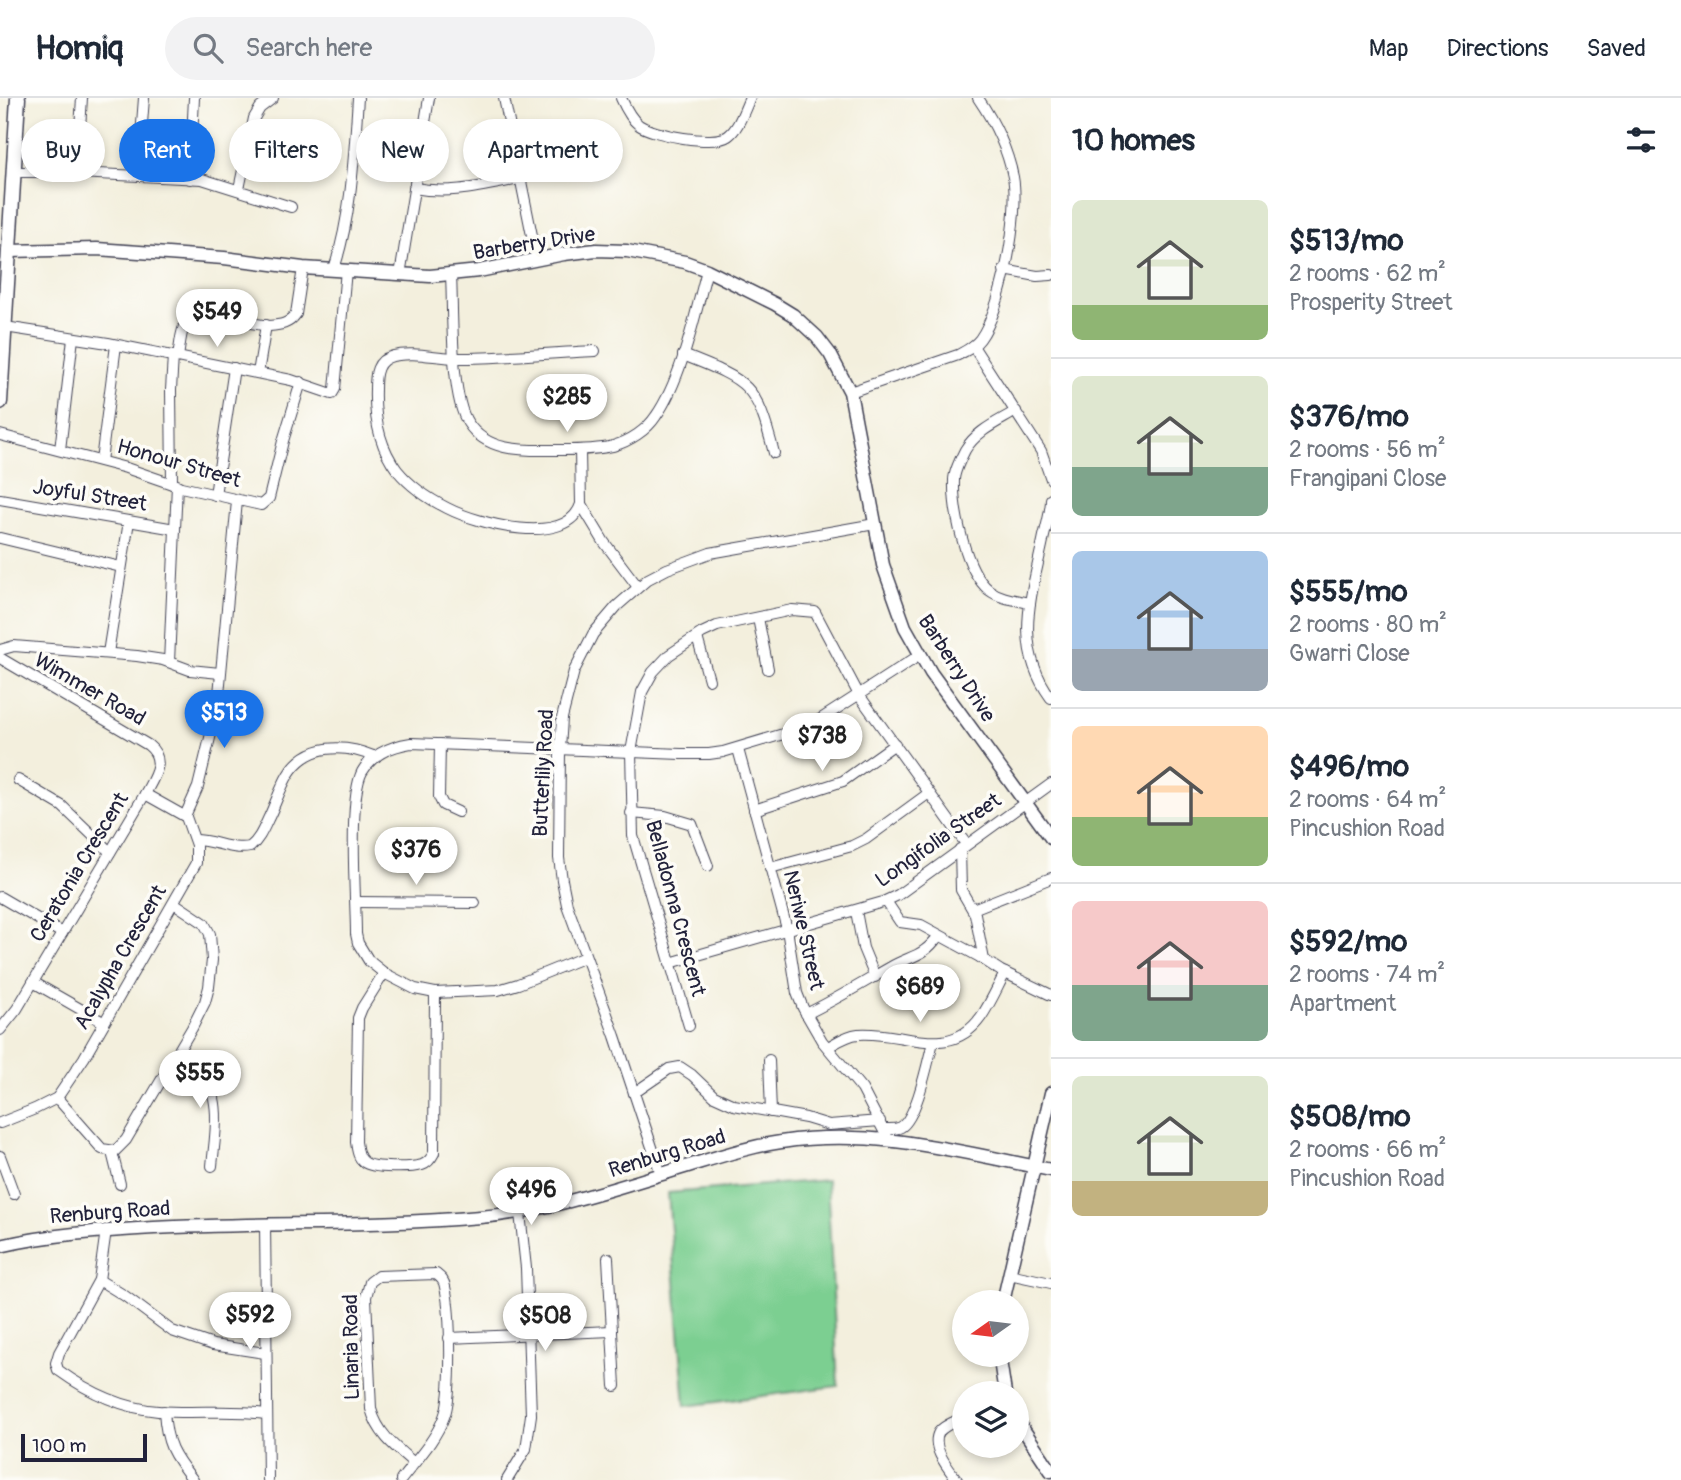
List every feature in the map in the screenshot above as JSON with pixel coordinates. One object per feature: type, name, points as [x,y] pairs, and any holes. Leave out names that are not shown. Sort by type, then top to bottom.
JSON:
[{"type":"main road","points":[[0,402],[9,178],[18,98]]},
{"type":"street","points":[[81,119],[82,98]]},
{"type":"street","points":[[142,119],[144,98]]},
{"type":"street","points":[[193,119],[194,98]]},
{"type":"street","points":[[239,189],[254,118],[260,108],[273,98]]},
{"type":"street","points":[[5,327],[176,356],[300,382],[328,394],[334,392],[340,269],[354,165],[358,98]]},
{"type":"street","points":[[400,275],[429,98]]},
{"type":"street","points":[[504,98],[508,119]]},
{"type":"street","points":[[621,98],[632,119],[649,130],[718,140],[726,138],[732,132],[750,98]]},
{"type":"street","points":[[850,392],[958,355],[973,346],[992,317],[1013,223],[1013,180],[1002,138],[978,98]]},
{"type":"street","points":[[215,182],[291,207]]},
{"type":"street","points":[[414,188],[451,192],[503,182]]},
{"type":"street","points":[[520,182],[537,260]]},
{"type":"street","name":"Barberry Drive","points":[[5,250],[97,249],[400,275],[451,275],[596,250],[627,251],[674,259],[707,270],[775,304],[793,315],[817,337],[830,354],[850,392],[883,565],[895,604],[920,655],[1051,838]]},
{"type":"street","points":[[169,662],[175,529],[171,390],[184,325],[188,318],[196,314],[266,325],[287,323],[296,314],[303,268]]},
{"type":"street","points":[[451,275],[457,393],[461,408],[475,432],[504,448],[580,450],[614,445],[634,437],[648,426],[666,399],[683,355],[707,270]]},
{"type":"street","points":[[1004,270],[1037,276],[1051,275]]},
{"type":"street","points":[[258,373],[266,325]]},
{"type":"street","points":[[60,450],[73,338]]},
{"type":"street","points":[[101,461],[116,345]]},
{"type":"street","points":[[973,346],[1041,452],[1051,479]]},
{"type":"street","points":[[580,450],[581,504],[579,512],[561,526],[549,529],[509,527],[478,521],[448,509],[420,492],[398,472],[386,454],[375,413],[377,368],[384,360],[393,356],[456,358],[595,351]]},
{"type":"street","points":[[683,355],[726,372],[751,391],[764,414],[774,453]]},
{"type":"street","points":[[215,495],[234,368]]},
{"type":"street","name":"Honour Street","points":[[0,435],[101,461],[174,485],[261,505],[269,498],[300,382]]},
{"type":"street","points":[[1016,411],[976,436],[966,449],[954,480],[963,545],[979,580],[1000,596],[1030,603]]},
{"type":"street","name":"Joyful Street","points":[[0,499],[175,529]]},
{"type":"street","points":[[1051,499],[1027,628],[1030,659],[1051,698]]},
{"type":"street","points":[[185,816],[198,787],[212,737],[237,501]]},
{"type":"street","points":[[581,504],[604,542],[638,587]]},
{"type":"street","points":[[108,653],[129,521]]},
{"type":"street","name":"Butterlily Road","points":[[661,1174],[567,905],[559,858],[560,750],[562,718],[569,685],[593,634],[609,615],[638,587],[667,569],[703,555],[875,524]]},
{"type":"street","points":[[0,538],[121,567]]},
{"type":"street","name":"Belladonna Crescent","points":[[689,1026],[633,836],[631,752],[642,692],[653,672],[669,656],[697,636],[718,626],[792,610],[815,612],[859,695],[929,793],[963,847]]},
{"type":"street","points":[[758,618],[768,669]]},
{"type":"street","points":[[697,636],[709,680]]},
{"type":"street","points":[[0,650],[14,646],[108,653],[169,662],[190,670],[220,673]]},
{"type":"street","points":[[585,957],[498,990],[435,993],[415,989],[384,973],[369,961],[358,943],[356,902],[356,786],[365,768],[376,757],[399,745],[440,744],[709,754],[738,749],[810,726],[920,655]]},
{"type":"street","name":"Wimmer Road","points":[[0,658],[148,745],[158,756]]},
{"type":"street","points":[[440,744],[439,797],[443,805],[458,812]]},
{"type":"street","points":[[754,810],[843,781],[894,744]]},
{"type":"street","points":[[145,794],[185,816],[195,840],[236,848],[250,847],[259,838],[291,771],[314,752],[331,747],[361,750],[376,757]]},
{"type":"street","name":"Neriwe Street","points":[[738,749],[787,929],[797,993],[806,1014],[828,1047],[862,1089],[884,1130]]},
{"type":"street","name":"Ceratonia Crescent","points":[[0,1030],[17,1009],[145,794],[157,771],[158,756]]},
{"type":"street","points":[[18,780],[62,806],[110,852]]},
{"type":"street","name":"Longifolia Street","points":[[670,963],[886,901],[1051,784]]},
{"type":"street","points":[[770,868],[859,842],[876,833],[929,793]]},
{"type":"street","points":[[631,813],[666,816],[692,824],[708,866]]},
{"type":"street","name":"Acalypha Crescent","points":[[57,1098],[84,1058],[196,863],[195,840]]},
{"type":"street","points":[[963,847],[961,890],[973,909],[984,960]]},
{"type":"street","points":[[973,909],[1051,878]]},
{"type":"street","points":[[0,897],[62,933]]},
{"type":"street","points":[[886,901],[900,922],[918,924],[1005,973],[1051,995]]},
{"type":"street","points":[[356,902],[475,903]]},
{"type":"street","points":[[0,1123],[57,1098],[102,1149],[112,1152],[126,1140],[205,1002],[212,960],[211,940],[207,928],[199,919],[174,903]]},
{"type":"street","points":[[856,911],[863,948],[875,977]]},
{"type":"street","points":[[806,1014],[846,995],[892,966],[926,951],[939,935]]},
{"type":"street","points":[[384,973],[362,1008],[358,1029],[356,1142],[359,1157],[372,1166],[421,1166],[434,1153],[435,993]]},
{"type":"street","points":[[828,1047],[858,1034],[933,1042],[959,1037],[981,1017],[1005,973]]},
{"type":"street","points":[[33,982],[103,1022]]},
{"type":"street","points":[[634,1093],[669,1069],[680,1068],[722,1100],[829,1125],[884,1130],[899,1128],[907,1121],[915,1104],[933,1042]]},
{"type":"street","points":[[172,1060],[204,1079],[213,1092],[216,1123],[212,1166]]},
{"type":"street","points":[[769,1060],[771,1112]]},
{"type":"street","points":[[1006,1290],[1051,1093]]},
{"type":"street","name":"Renburg Road","points":[[0,1246],[54,1235],[106,1230],[403,1222],[520,1213],[585,1198],[736,1151],[783,1142],[836,1138],[884,1130],[932,1145],[1051,1170]]},
{"type":"street","points":[[112,1152],[120,1184]]},
{"type":"street","points":[[0,1156],[14,1194]]},
{"type":"street","points":[[507,1480],[523,1457],[531,1415],[529,1335],[520,1213]]},
{"type":"street","points":[[265,1224],[268,1480]]},
{"type":"street","points":[[106,1230],[99,1280],[59,1353],[57,1367],[66,1376],[118,1403],[164,1411],[245,1411],[266,1414]]},
{"type":"street","points":[[608,1258],[615,1386]]},
{"type":"street","name":"Linaria Road","points":[[414,1463],[384,1436],[371,1409],[366,1297],[370,1282],[378,1276],[436,1274],[446,1288],[449,1338]]},
{"type":"street","points":[[1009,1274],[1051,1283]]},
{"type":"street","points":[[99,1280],[172,1331],[213,1345],[265,1353]]},
{"type":"street","points":[[401,1480],[435,1435],[444,1417],[448,1399],[449,1338],[612,1331]]},
{"type":"street","points":[[164,1411],[169,1445],[175,1458],[193,1480]]},
{"type":"street","points":[[952,1424],[944,1428],[937,1438],[939,1449],[957,1480]]},
{"type":"street","points":[[1029,1438],[1051,1471]]},
{"type":"green space","points":[[827,1180],[838,1386],[685,1406],[668,1193]]}]
